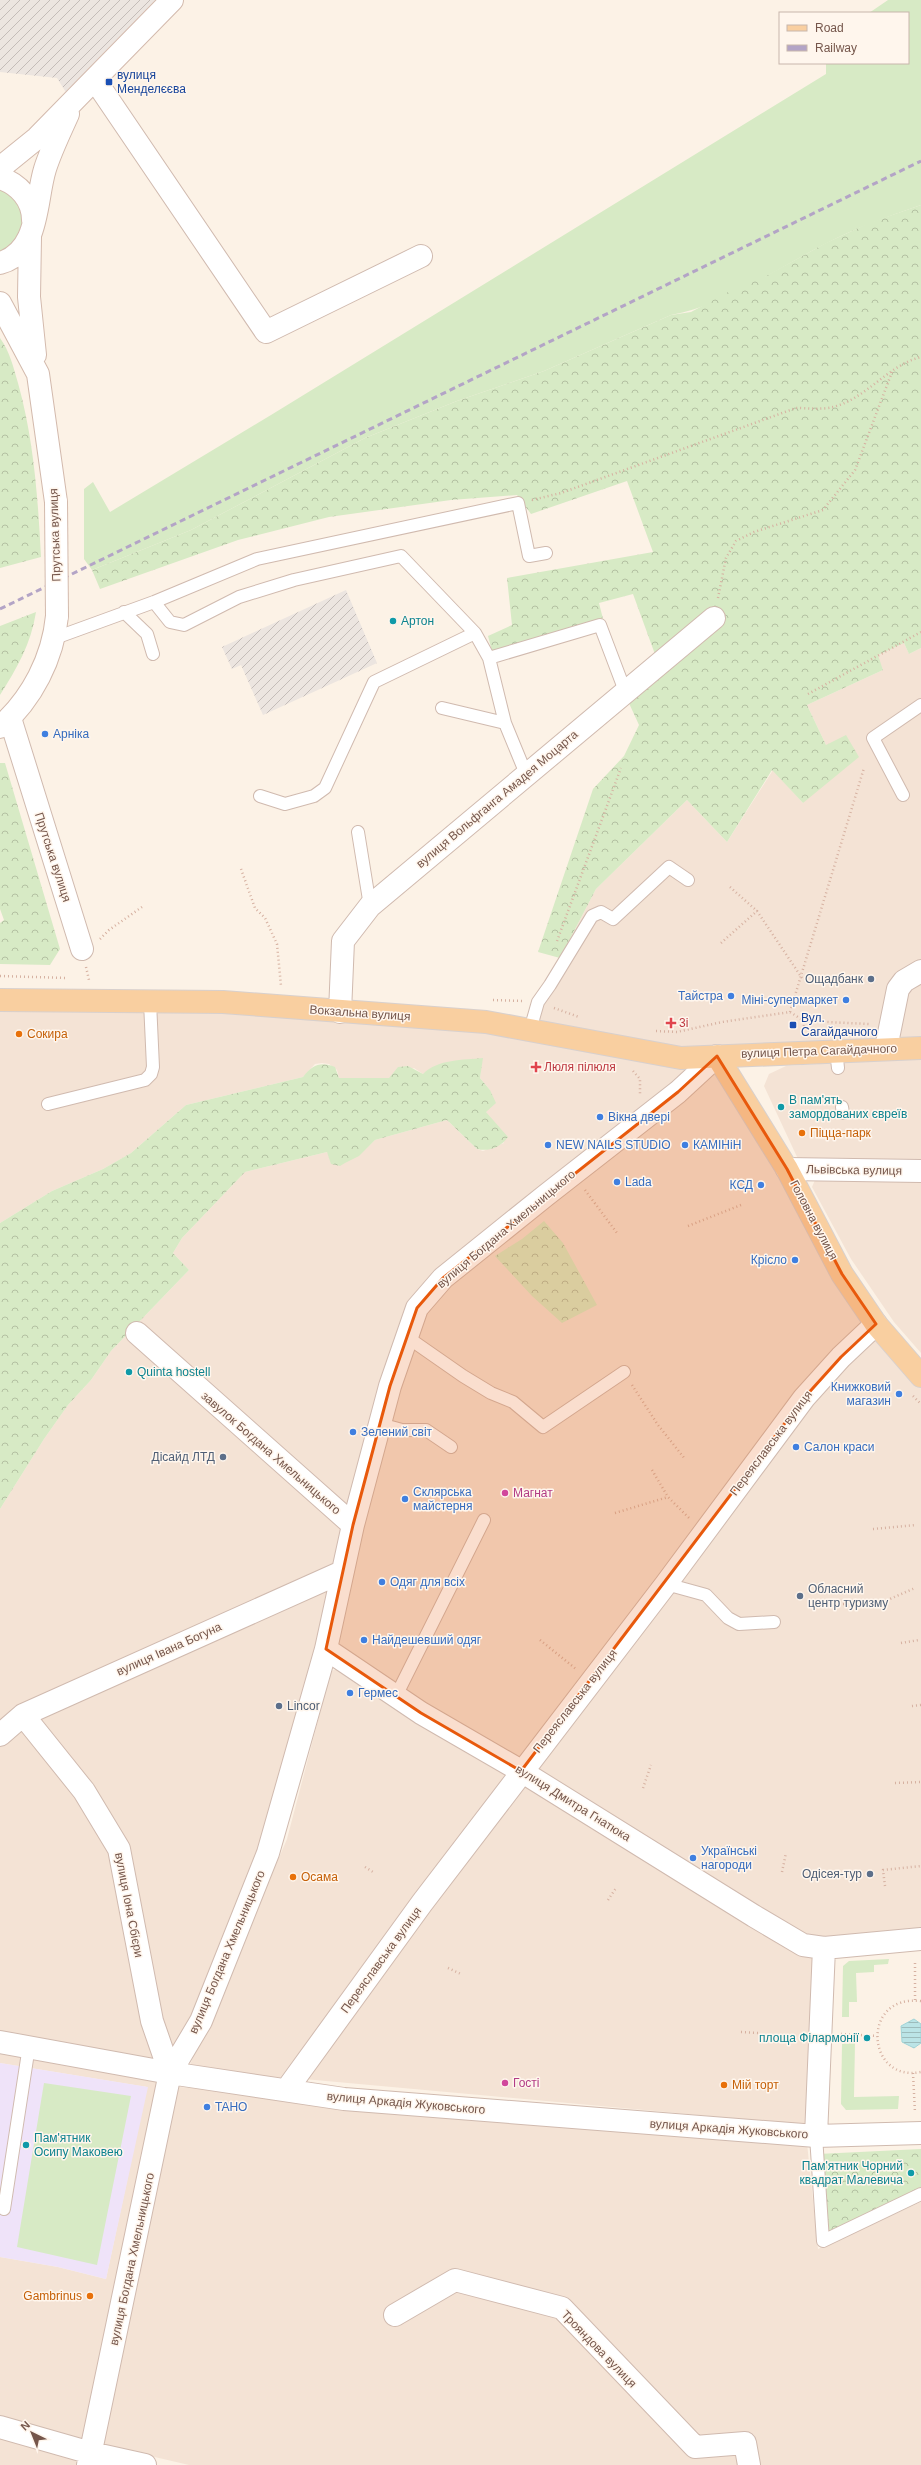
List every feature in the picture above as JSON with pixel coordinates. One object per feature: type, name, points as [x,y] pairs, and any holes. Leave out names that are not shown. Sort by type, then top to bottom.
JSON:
[{"type":"main road","name":"Вокзальна вулиця","points":[[0,1000],[223,1002],[486,1022],[681,1058],[717,1056]]},
{"type":"main road","name":"вулиця Петра Сагайдачного","points":[[717,1056],[837,1059],[886,1048],[921,1048]]},
{"type":"main road","name":"Головна вулиця","points":[[717,1056],[787,1169],[842,1274],[916,1384]]},
{"type":"street","points":[[0,168],[28,147],[96,80],[172,0]]},
{"type":"street","points":[[96,80],[266,332],[421,256]]},
{"type":"street","points":[[0,263],[19,253],[32,231],[45,167],[74,102]]},
{"type":"street","points":[[0,178],[13,184],[25,195],[32,211],[29,297],[38,374]]},
{"type":"street","name":"Прутська вулиця","points":[[0,303],[38,374],[56,502],[57,616],[55,638],[32,688],[5,723],[82,950]]},
{"type":"street","name":"вулиця Вольфганга Амадея Моцарта","points":[[340,1012],[343,941],[370,906],[714,618]]},
{"type":"street","points":[[886,1048],[898,989],[904,981],[921,971]]},
{"type":"street","name":"вулиця Богдана Хмельницького","points":[[90,2459],[170,2073],[201,2021],[268,1853],[326,1649],[353,1525],[380,1424],[417,1308],[443,1278],[678,1092],[717,1056]]},
{"type":"street","name":"Львівська вулиця","points":[[787,1169],[921,1171]]},
{"type":"street","name":"Переяславська вулиця","points":[[287,2089],[422,1903],[521,1771],[666,1584],[804,1398],[841,1357],[876,1324]]},
{"type":"street","name":"завулок Богдана Хмельницького","points":[[137,1333],[353,1525]]},
{"type":"street","name":"вулиця Івана Богуна","points":[[0,1735],[23,1715],[342,1572]]},
{"type":"street","name":"вулиця Дмитра Гнатюка","points":[[326,1649],[396,1696],[521,1771],[778,1931],[803,1946],[824,1948]]},
{"type":"street","name":"вулиця Іона Сбієри","points":[[23,1715],[84,1791],[119,1849],[152,2021],[170,2073]]},
{"type":"street","points":[[918,1948],[824,1948],[816,2136],[918,2125]]},
{"type":"street","name":"вулиця Аркадія Жуковського","points":[[0,2042],[29,2046],[170,2073],[287,2089],[344,2099],[816,2136]]},
{"type":"street","name":"Трояндова вулиця","points":[[395,2315],[455,2280],[562,2308],[695,2447],[745,2443],[749,2465]]},
{"type":"street","points":[[2,2430],[90,2459],[145,2465]]},
{"type":"lane","points":[[55,638],[154,602],[257,559],[518,503],[529,556],[546,553]]},
{"type":"lane","points":[[154,602],[170,622],[184,625],[239,597],[294,580],[401,556],[475,633],[489,658],[505,723],[526,774]]},
{"type":"lane","points":[[124,612],[147,634],[153,654]]},
{"type":"lane","points":[[489,658],[600,625],[625,691]]},
{"type":"lane","points":[[260,796],[284,804],[314,796],[325,788],[374,682],[475,633]]},
{"type":"lane","points":[[903,795],[873,738],[921,705]]},
{"type":"lane","points":[[442,708],[505,723]]},
{"type":"lane","points":[[358,832],[370,906]]},
{"type":"lane","points":[[530,1030],[538,1002],[592,916],[601,912],[613,920],[669,867],[688,880]]},
{"type":"lane","points":[[48,1104],[145,1080],[151,1074],[153,1067],[150,1002]]},
{"type":"lane","points":[[407,1337],[463,1376],[491,1393],[513,1402],[543,1427],[624,1372]]},
{"type":"lane","points":[[380,1424],[402,1430],[426,1430],[451,1447]]},
{"type":"lane","points":[[396,1696],[484,1520]]},
{"type":"lane","points":[[666,1584],[706,1595],[728,1618],[739,1624],[774,1622]]},
{"type":"lane","points":[[4,2209],[29,2046]]},
{"type":"lane","points":[[816,2136],[823,2241],[921,2194]]},
{"type":"path","points":[[518,503],[561,493],[796,408],[833,407],[863,392],[909,360],[921,356]]},
{"type":"path","points":[[714,618],[726,558],[736,542],[754,532],[823,510],[855,470],[893,371]]},
{"type":"path","points":[[808,694],[921,632]]},
{"type":"path","points":[[554,949],[621,768]]},
{"type":"path","points":[[790,1012],[790,1006],[802,978],[817,920],[864,768]]},
{"type":"path","points":[[241,869],[255,908],[265,918],[277,944],[282,989]]},
{"type":"path","points":[[730,887],[757,911],[802,978]]},
{"type":"path","points":[[94,1001],[82,950],[102,938],[109,930],[142,907]]},
{"type":"path","points":[[721,943],[757,911]]},
{"type":"path","points":[[634,1071],[640,1079],[641,1092],[638,1097]]},
{"type":"path","points":[[582,1185],[616,1233]]},
{"type":"path","points":[[688,1226],[741,1205]]},
{"type":"path","points":[[624,1372],[658,1425],[685,1459]]},
{"type":"path","points":[[916,1384],[921,1404]]},
{"type":"path","points":[[652,1470],[668,1498],[693,1521]]},
{"type":"path","points":[[615,1513],[668,1498]]},
{"type":"path","points":[[873,1529],[916,1525]]},
{"type":"path","points":[[843,1604],[883,1602],[915,1588]]},
{"type":"path","points":[[540,1640],[579,1671]]},
{"type":"path","points":[[901,1643],[919,1640]]},
{"type":"path","points":[[912,1706],[921,1705]]},
{"type":"path","points":[[643,1788],[651,1765]]},
{"type":"path","points":[[894,1783],[921,1782]]},
{"type":"path","points":[[782,1872],[786,1853]]},
{"type":"path","points":[[885,1886],[883,1870],[921,1866]]},
{"type":"path","points":[[365,1867],[373,1872]]},
{"type":"path","points":[[608,1900],[616,1888]]},
{"type":"path","points":[[915,2000],[918,1948]]},
{"type":"path","points":[[448,1968],[461,1974]]},
{"type":"path","points":[[921,2001],[915,2000],[902,2002],[889,2010],[880,2021],[877,2036],[879,2050],[889,2064],[898,2070],[913,2073],[921,2072]]},
{"type":"path","points":[[742,2032],[759,2033]]},
{"type":"path","points":[[913,2073],[918,2125]]},
{"type":"highlighted area","points":[[717,1056],[787,1169],[842,1274],[876,1324],[841,1357],[804,1398],[521,1771],[421,1713],[326,1649],[353,1525],[390,1386],[417,1308],[443,1278],[678,1092]]},
{"type":"shaded area","points":[[0,0],[170,0],[72,102],[57,78],[0,72]]},
{"type":"shaded area","name":"Артон","points":[[346,590],[377,663],[263,715],[241,665],[232,669],[222,647]]},
{"type":"shaded area","points":[[904,643],[909,654],[921,648],[921,1046],[715,1067],[842,1275],[921,1377],[921,1939],[823,1946],[327,1648],[271,1854],[168,2072],[89,2450],[150,2465],[0,2465],[0,2257],[58,2267],[106,2279],[147,2087],[0,2063],[0,1509],[44,1439],[68,1405],[91,1380],[111,1351],[189,1270],[173,1253],[182,1238],[245,1172],[327,1152],[329,1155],[358,1156],[375,1140],[447,1120],[477,1149],[483,1151],[504,1143],[486,1112],[490,1090],[480,1078],[482,1058],[423,1074],[414,1068],[389,1078],[339,1078],[337,1070],[329,1064],[315,1064],[303,1077],[186,1105],[131,1153],[103,1169],[52,1191],[0,1223],[0,1004],[94,1002],[528,1031],[560,958],[596,889],[687,800],[727,842],[773,770],[803,803],[826,745],[807,705],[883,670],[877,655]]},
{"type":"shaded area","points":[[921,1058],[921,1353],[894,1322],[851,1259],[812,1187],[815,1180],[798,1159],[764,1086],[769,1074],[786,1066]]},
{"type":"shaded area","points":[[342,1667],[507,1775],[280,2078],[189,2067],[287,1839],[331,1671]]},
{"type":"shaded area","points":[[525,1780],[813,1958],[808,2125],[304,2079]]},
{"type":"shaded area","points":[[0,2063],[148,2087],[106,2279],[58,2267],[0,2257]]},
{"type":"shaded area","points":[[179,2087],[807,2143],[818,2249],[921,2202],[921,2465],[189,2465],[99,2444]]},
{"type":"green space","points":[[888,0],[921,0],[921,205],[836,238],[730,295],[691,310],[671,315],[544,371],[457,401],[365,438],[191,530],[92,570],[84,559],[84,489],[93,482],[110,512],[271,415],[826,74],[826,64],[909,64],[909,12],[870,12]]},
{"type":"green space","points":[[0,189],[7,192],[17,203],[21,210],[23,225],[18,240],[0,253]]},
{"type":"green space","points":[[921,205],[921,648],[909,654],[904,643],[878,655],[883,670],[807,705],[826,745],[846,735],[859,757],[803,803],[772,770],[727,842],[687,800],[596,889],[560,958],[538,952],[593,789],[624,756],[639,725],[628,701],[629,674],[656,657],[633,594],[599,603],[603,619],[493,655],[488,636],[512,625],[507,578],[653,552],[627,481],[531,514],[517,495],[451,500],[329,517],[238,540],[100,589],[92,570],[191,530],[365,438],[457,401],[544,371],[671,315],[691,312],[730,291],[766,276],[826,243],[869,223]]},
{"type":"green space","points":[[0,338],[13,365],[28,426],[37,491],[41,557],[0,568]]},
{"type":"green space","points":[[36,612],[31,635],[27,645],[0,695],[0,626]]},
{"type":"green space","points":[[0,763],[5,763],[60,949],[50,965],[0,964],[0,923],[4,920],[0,909]]},
{"type":"green space","points":[[483,1058],[480,1078],[490,1090],[496,1103],[486,1112],[508,1137],[502,1144],[494,1148],[486,1150],[477,1149],[447,1120],[375,1140],[359,1156],[340,1166],[331,1164],[327,1152],[245,1172],[182,1238],[173,1253],[189,1270],[111,1351],[91,1380],[68,1405],[44,1439],[0,1509],[0,1223],[52,1191],[103,1169],[131,1153],[186,1105],[303,1077],[313,1067],[321,1064],[335,1067],[339,1078],[389,1078],[398,1067],[408,1066],[423,1074],[436,1065],[443,1063]]},
{"type":"green space","points":[[544,1221],[563,1243],[597,1305],[562,1323],[532,1296],[495,1256],[522,1239]]},
{"type":"green space","points":[[889,1959],[888,1964],[874,1965],[874,1972],[856,1973],[857,2002],[849,2002],[849,2017],[842,2017],[843,1966],[849,1961]]},
{"type":"green space","points":[[855,2043],[854,2097],[899,2096],[898,2109],[846,2110],[841,2104],[842,2044]]},
{"type":"green space","points":[[44,2083],[131,2096],[97,2265],[17,2247]]},
{"type":"green space","points":[[921,2149],[921,2187],[826,2234],[818,2154]]},
{"type":"water","points":[[914,2019],[921,2024],[921,2043],[914,2048],[902,2042],[901,2026]]},
{"type":"railway","points":[[0,609],[921,161]]},
{"type":"place","name":"вулиця Менделєєва","points":[[109,82]]},
{"type":"place","name":"Артон","points":[[393,621]]},
{"type":"place","name":"Арніка","points":[[45,734]]},
{"type":"place","name":"Ощадбанк","points":[[871,979]]},
{"type":"place","name":"Тайстра","points":[[731,996]]},
{"type":"place","name":"Міні-супермаркет","points":[[846,1000]]},
{"type":"place","name":"3і","points":[[671,1023]]},
{"type":"place","name":"Вул. Сагайдачного","points":[[793,1025]]},
{"type":"place","name":"Сокира","points":[[19,1034]]},
{"type":"place","name":"Люля пілюля","points":[[536,1067]]},
{"type":"place","name":"В пам'ять замордованих євреїв","points":[[781,1107]]},
{"type":"place","name":"Вікна двері","points":[[600,1117]]},
{"type":"place","name":"Піцца-парк","points":[[802,1133]]},
{"type":"place","name":"NEW NAILS STUDIO","points":[[548,1145]]},
{"type":"place","name":"КАМІНіН","points":[[685,1145]]},
{"type":"place","name":"Lada","points":[[617,1182]]},
{"type":"place","name":"КСД","points":[[761,1185]]},
{"type":"place","name":"Крісло","points":[[795,1260]]},
{"type":"place","name":"Quinta hostell","points":[[129,1372]]},
{"type":"place","name":"Книжковий магазин","points":[[899,1394]]},
{"type":"place","name":"Зелений світ","points":[[353,1432]]},
{"type":"place","name":"Салон краси","points":[[796,1447]]},
{"type":"place","name":"Дісайд ЛТД","points":[[223,1457]]},
{"type":"place","name":"Магнат","points":[[505,1493]]},
{"type":"place","name":"Склярська майстерня","points":[[405,1499]]},
{"type":"place","name":"Одяг для всіх","points":[[382,1582]]},
{"type":"place","name":"Обласний центр туризму","points":[[800,1596]]},
{"type":"place","name":"Найдешевший одяг","points":[[364,1640]]},
{"type":"place","name":"Гермес","points":[[350,1693]]},
{"type":"place","name":"Lincor","points":[[279,1706]]},
{"type":"place","name":"Українські нагороди","points":[[693,1858]]},
{"type":"place","name":"Одісея-тур","points":[[870,1874]]},
{"type":"place","name":"Осама","points":[[293,1877]]},
{"type":"place","name":"площа Філармонії","points":[[867,2038]]},
{"type":"place","name":"Гості","points":[[505,2083]]},
{"type":"place","name":"Мій торт","points":[[724,2085]]},
{"type":"place","name":"TAHO","points":[[207,2107]]},
{"type":"place","name":"Пам'ятник Осипу Маковею","points":[[26,2145]]},
{"type":"place","name":"Пам'ятник Чорний квадрат Малевича","points":[[911,2173]]},
{"type":"place","name":"Gambrinus","points":[[90,2296]]}]
